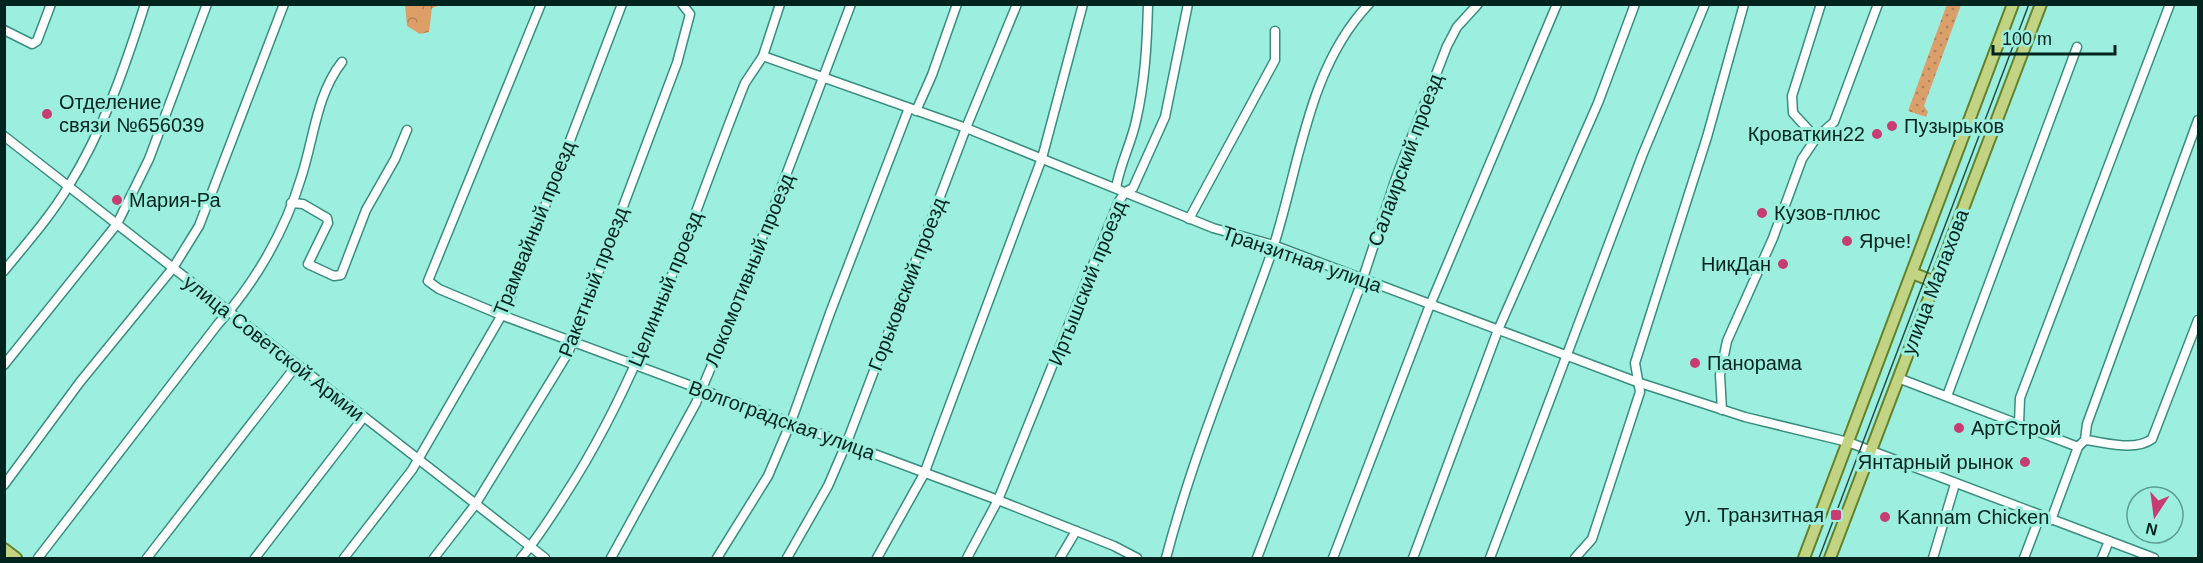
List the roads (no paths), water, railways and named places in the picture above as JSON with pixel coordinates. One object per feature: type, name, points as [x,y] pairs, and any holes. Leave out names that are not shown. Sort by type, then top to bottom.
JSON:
[{"type":"main road","name":"улица Малахова","points":[[1804,558],[2013,4]]},
{"type":"main road","name":"улица Малахова","points":[[1830,558],[2041,4]]},
{"type":"main road","points":[[1912,273],[1935,282]]},
{"type":"main road","points":[[4,549],[16,558]]},
{"type":"street","points":[[4,30],[32,44],[36,41],[51,4]]},
{"type":"street","points":[[4,271],[68,188],[94,139],[123,71],[145,4]]},
{"type":"street","points":[[4,365],[117,224],[149,159],[207,4]]},
{"type":"street","points":[[4,485],[80,382],[173,268],[199,226],[284,4]]},
{"type":"street","name":"Волгоградская улица","points":[[542,4],[428,281],[440,289],[501,315],[701,391],[847,442],[924,474],[1076,531],[1137,558]]},
{"type":"street","name":"Трамвайный проезд","points":[[344,558],[417,460],[501,315],[622,4]]},
{"type":"street","name":"Ракетный проезд","points":[[434,558],[475,505],[567,353],[677,63],[690,14],[681,4]]},
{"type":"street","name":"Целинный проезд","points":[[521,558],[588,459],[635,366],[662,302],[745,83],[763,56],[780,4]]},
{"type":"street","name":"Локомотивный проезд","points":[[611,558],[701,391],[825,78],[851,4]]},
{"type":"street","points":[[717,558],[768,476],[791,422],[830,313],[957,4]]},
{"type":"street","name":"Горьковский проезд","points":[[787,558],[828,486],[847,442],[966,128],[1017,4]]},
{"type":"street","points":[[877,558],[924,474],[1042,158],[1083,4]]},
{"type":"street","name":"Иртышский проезд","points":[[1116,188],[1120,164],[1132,135],[1142,94],[1147,49],[1148,4]]},
{"type":"street","name":"Иртышский проезд","points":[[967,558],[998,500],[1118,203],[1125,192],[1133,188],[1165,117],[1188,4]]},
{"type":"street","points":[[1166,558],[1181,499],[1273,245],[1304,135],[1325,76],[1349,27],[1369,4]]},
{"type":"street","name":"Салаирский проезд","points":[[1257,558],[1361,279],[1397,175],[1448,46],[1457,27],[1478,4]]},
{"type":"street","points":[[1334,558],[1431,305],[1557,4]]},
{"type":"street","points":[[1413,558],[1498,330],[1598,103],[1635,4]]},
{"type":"street","points":[[1490,558],[1642,156],[1706,4]]},
{"type":"street","points":[[1575,558],[1592,539],[1640,392],[1635,363],[1707,137],[1744,4]]},
{"type":"street","points":[[1816,138],[1792,113],[1792,96],[1821,4]]},
{"type":"street","points":[[1722,410],[1720,375],[1727,341],[1773,238],[1802,159],[1816,138],[1834,122],[1878,4]]},
{"type":"street","points":[[2019,424],[2020,398],[2170,4]]},
{"type":"street","points":[[1189,219],[1275,60],[1275,31]]},
{"type":"street","points":[[1947,396],[2077,47]]},
{"type":"street","name":"Транзитная улица","points":[[763,56],[966,128],[1189,219],[1273,245],[1637,382],[1722,410],[1848,442],[2154,558]]},
{"type":"street","points":[[38,558],[242,297],[270,250],[301,180],[326,86],[342,62]]},
{"type":"street","points":[[2051,520],[2088,424],[2163,211],[2199,120]]},
{"type":"street","points":[[291,203],[303,204],[327,218],[328,223],[308,264],[334,276],[341,275],[366,210],[395,159],[407,130]]},
{"type":"street","name":"улица Советской Армии","points":[[4,136],[544,558]]},
{"type":"street","points":[[1898,378],[2019,424],[2081,443],[2129,445],[2146,442],[2152,439],[2199,320]]},
{"type":"street","points":[[147,558],[296,366]]},
{"type":"street","points":[[255,558],[363,418]]},
{"type":"street","points":[[1933,558],[1955,484]]},
{"type":"street","points":[[2024,558],[2040,516]]},
{"type":"street","points":[[1060,558],[1076,531]]},
{"type":"street","points":[[2102,558],[2109,542]]},
{"type":"tram line","points":[[1819,558],[2029,4]]},
{"type":"place","name":"Отделение связи №656039","points":[[47,114]]},
{"type":"place","name":"Пузырьков","points":[[1892,126]]},
{"type":"place","name":"Кроваткин22","points":[[1877,134]]},
{"type":"place","name":"Мария-Ра","points":[[117,200]]},
{"type":"place","name":"Кузов-плюс","points":[[1762,213]]},
{"type":"place","name":"Ярче!","points":[[1847,241]]},
{"type":"place","name":"НикДан","points":[[1783,264]]},
{"type":"place","name":"Панорама","points":[[1695,363]]},
{"type":"place","name":"АртСтрой","points":[[1959,428]]},
{"type":"place","name":"Янтарный рынок","points":[[2025,462]]},
{"type":"place","name":"ул. Транзитная","points":[[1836,515]]},
{"type":"place","name":"Kannam Chicken","points":[[1885,517]]}]
